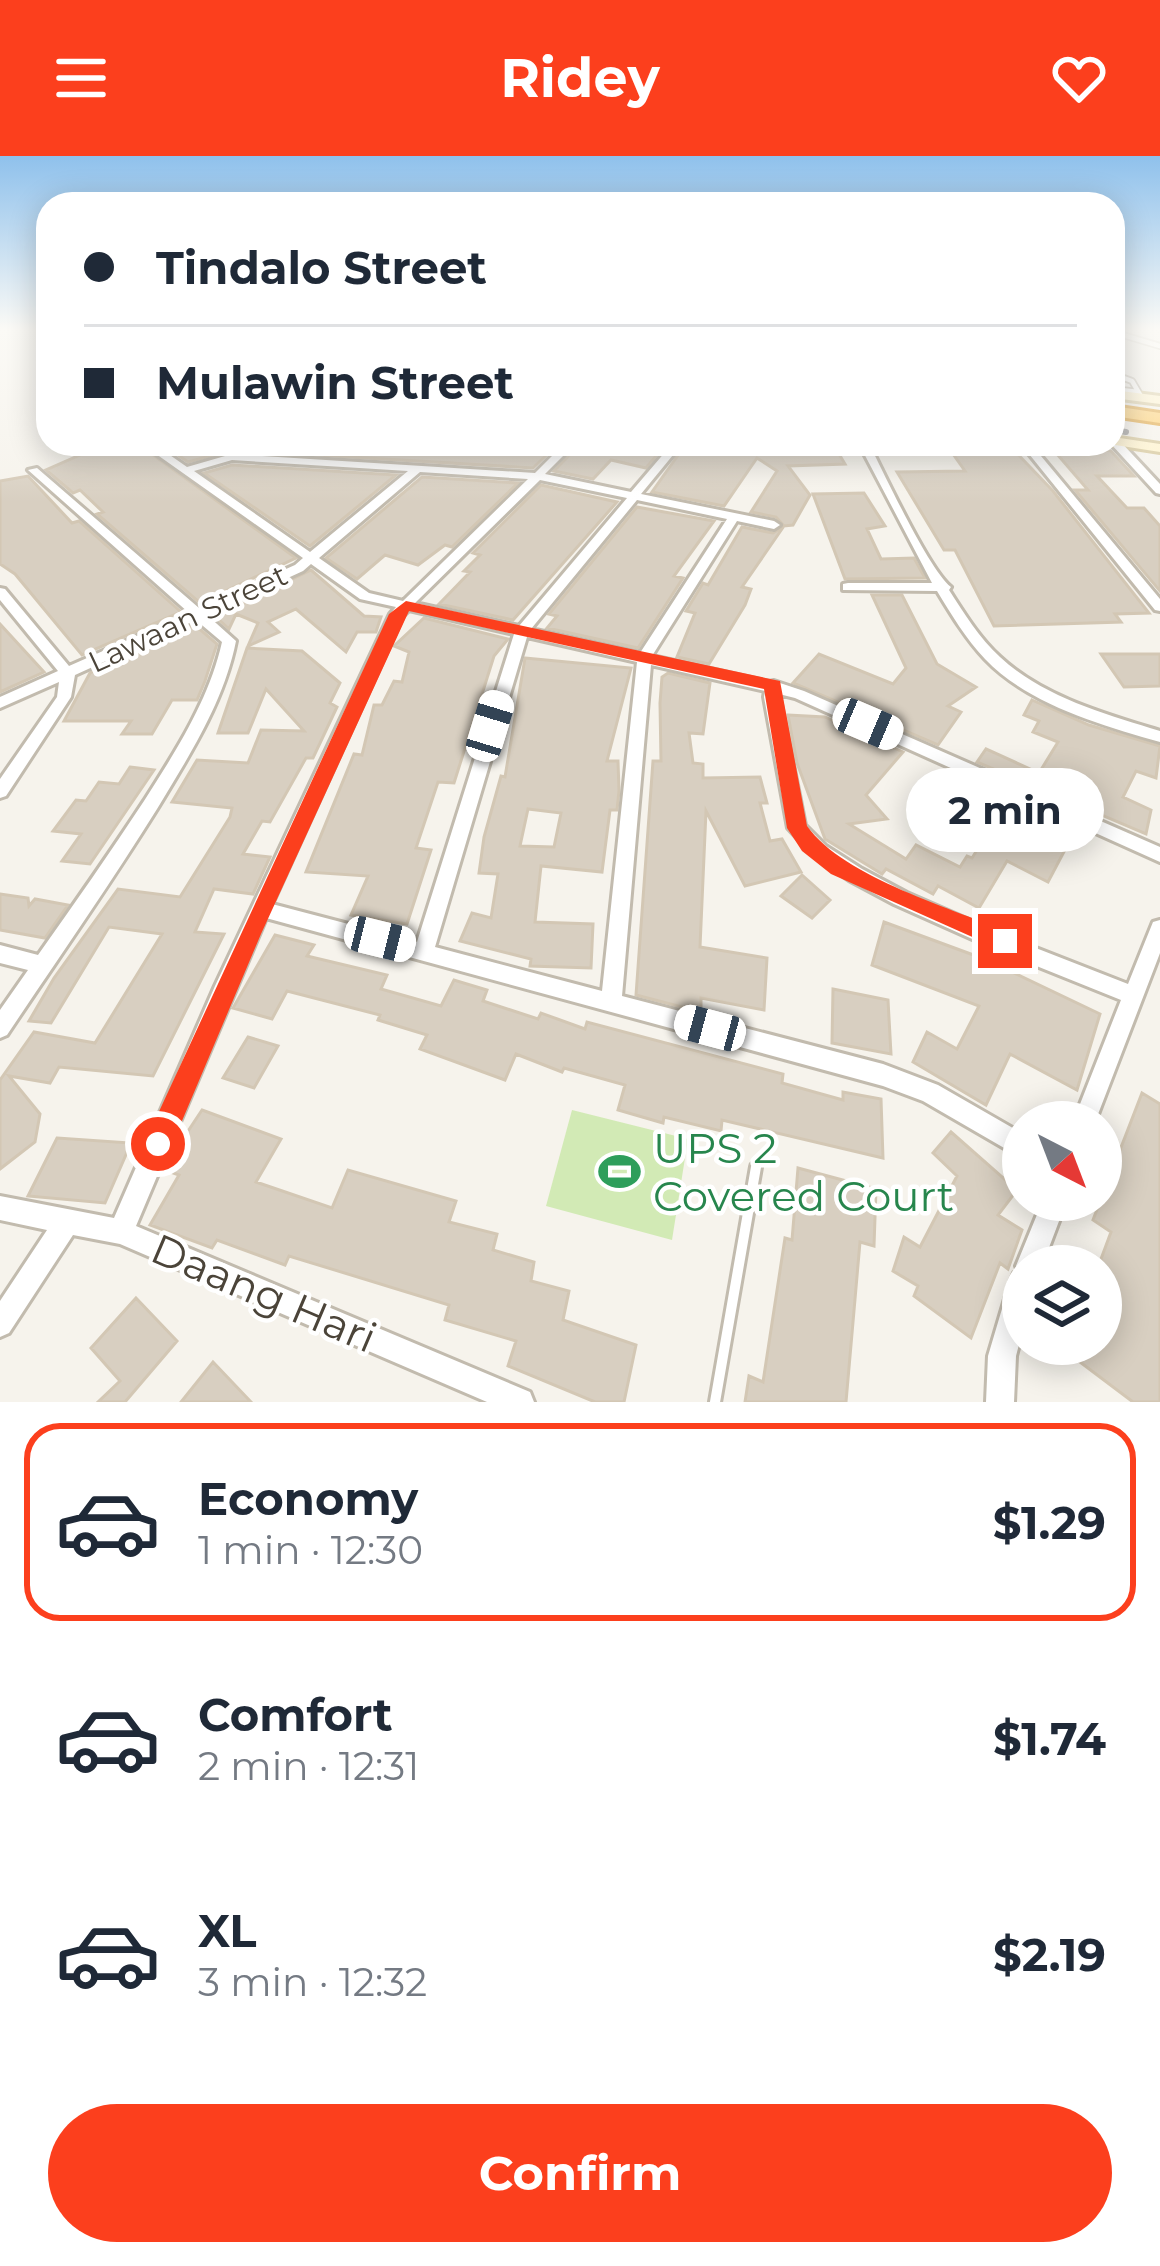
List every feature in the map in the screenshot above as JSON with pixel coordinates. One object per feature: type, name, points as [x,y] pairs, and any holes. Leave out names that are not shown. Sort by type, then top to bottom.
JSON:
[{"type":"highway","points":[[1125,402],[1155,405]]},
{"type":"main road","points":[[1125,443],[1160,448]]},
{"type":"street","points":[[1125,452],[1153,476],[1160,491]]},
{"type":"street","points":[[165,456],[365,596],[774,686],[1160,855]]},
{"type":"street","points":[[121,1232],[261,909],[397,614],[558,456]]},
{"type":"street","points":[[424,950],[521,632],[666,456]]},
{"type":"street","points":[[871,456],[984,650],[1010,673],[1080,709],[1160,737]]},
{"type":"street","points":[[1036,456],[1160,607]]},
{"type":"street","points":[[187,470],[232,457],[537,476],[774,526]]},
{"type":"street","name":"Lawaan Street","points":[[0,703],[310,561],[418,468]]},
{"type":"street","points":[[0,1028],[214,700],[230,656],[229,641],[33,470]]},
{"type":"street","points":[[610,1002],[646,656],[734,517]]},
{"type":"street","points":[[848,586],[945,587]]},
{"type":"street","points":[[0,592],[68,674],[64,697],[0,792]]},
{"type":"street","points":[[774,686],[771,697],[797,828],[809,845],[838,868],[881,888],[1132,995]]},
{"type":"street","points":[[261,909],[883,1075],[930,1093],[1002,1135]]},
{"type":"street","points":[[1092,1101],[1160,928]]},
{"type":"street","points":[[0,954],[41,965]]},
{"type":"street","name":"Daang Hari","points":[[0,1208],[121,1232],[520,1402]]},
{"type":"street","points":[[0,1324],[68,1222]]},
{"type":"street","points":[[1000,1402],[1002,1356]]},
{"type":"lane","points":[[1125,402],[1155,405]]},
{"type":"lane","points":[[715,1402],[756,1168]]},
{"type":"green space","name":"UPS 2 Covered Court","points":[[572,1110],[688,1139],[672,1240],[546,1206]]},
{"type":"building","points":[[78,456],[155,456],[296,558],[200,603],[97,514],[103,512],[80,490],[73,493],[46,470]]},
{"type":"building","points":[[179,456],[210,456],[188,462]]},
{"type":"building","points":[[332,456],[546,456],[533,468]]},
{"type":"building","points":[[568,456],[656,456],[646,468],[611,460],[593,479],[554,471]]},
{"type":"building","points":[[678,456],[840,456],[845,464],[788,466],[810,495],[793,525],[784,526],[776,517],[751,512],[777,471],[757,458],[724,506],[652,492]]},
{"type":"building","points":[[954,456],[1019,456],[1149,613],[1115,614],[1121,622],[994,626],[955,550],[944,550],[897,472],[965,471]]},
{"type":"building","points":[[1059,456],[1116,456],[1134,476],[1097,476],[1127,508],[1144,508],[1160,526],[1160,591],[1075,490],[1088,490]]},
{"type":"building","points":[[232,465],[396,475],[310,546],[204,473]]},
{"type":"building","points":[[28,476],[72,523],[79,521],[181,612],[82,655],[15,574],[0,564],[0,481]]},
{"type":"building","points":[[422,477],[518,483],[452,547],[445,545],[418,565],[385,555],[357,579],[326,558]]},
{"type":"building","points":[[541,485],[617,502],[513,620],[439,604],[470,572],[464,571],[480,555],[473,553]]},
{"type":"building","points":[[864,493],[885,526],[867,529],[881,559],[914,558],[925,578],[845,579],[813,494]]},
{"type":"building","points":[[637,507],[714,521],[674,576],[683,578],[638,648],[547,628],[557,616],[549,614]]},
{"type":"building","points":[[784,526],[742,587],[751,589],[745,605],[709,664],[677,657],[695,613],[686,611],[703,583],[708,585],[742,527],[773,533]]},
{"type":"building","points":[[311,570],[364,616],[381,617],[376,632],[357,632],[346,652],[296,609],[268,622],[279,632],[248,646],[258,623],[236,614],[229,629],[215,616]]},
{"type":"building","points":[[872,595],[902,595],[937,664],[976,687],[948,706],[961,712],[938,745],[793,683],[819,654],[893,684],[906,668]]},
{"type":"building","points":[[424,618],[508,639],[494,656],[454,783],[438,782],[416,848],[431,850],[407,924],[351,915],[368,876],[306,872],[354,754],[362,755],[374,705],[382,705],[394,681],[402,682],[409,652],[394,646]]},
{"type":"building","points":[[0,624],[44,672],[0,692]]},
{"type":"building","points":[[195,625],[217,644],[205,681],[197,700],[172,700],[152,734],[122,734],[131,721],[64,721],[90,673]]},
{"type":"building","points":[[247,648],[302,651],[340,683],[330,703],[337,707],[313,758],[306,758],[270,822],[262,821],[243,854],[270,857],[253,894],[214,889],[195,932],[224,934],[153,1076],[59,1067],[50,1083],[9,1076],[40,1114],[35,1142],[0,1169],[0,1080],[34,1032],[95,1043],[162,934],[109,927],[51,1023],[29,1021],[54,978],[118,889],[180,897],[230,817],[232,808],[172,802],[197,760],[248,763],[261,730],[304,731],[266,689],[248,733],[218,733]]},
{"type":"building","points":[[1101,654],[1160,654],[1160,686],[1124,687]]},
{"type":"building","points":[[525,658],[631,668],[607,761],[618,761],[619,791],[617,810],[610,810],[602,872],[541,866],[535,922],[593,924],[591,968],[530,966],[531,959],[460,941],[472,913],[491,918],[498,874],[479,873],[484,837],[501,776],[505,777]],"holes":[[[528,809],[561,813],[554,847],[520,846]]]},
{"type":"building","points":[[668,673],[710,683],[703,734],[689,733],[693,763],[703,764],[703,778],[760,777],[767,803],[760,803],[770,841],[782,839],[801,872],[745,886],[706,811],[700,947],[767,958],[764,1010],[701,998],[701,1012],[636,995],[653,761],[661,761],[662,677]]},
{"type":"building","points":[[1032,700],[1089,725],[1160,746],[1156,778],[1136,771],[1123,797],[1151,810],[1146,834],[977,762],[986,749],[1039,773],[1058,742],[1033,732],[1039,721],[1024,715]]},
{"type":"building","points":[[788,715],[825,717],[903,752],[866,795],[887,819],[849,824],[906,859],[916,845],[960,867],[967,856],[972,858],[1002,811],[1047,832],[1054,819],[1076,829],[1048,882],[1007,861],[979,908],[938,886],[933,894],[886,869],[882,874],[825,839],[797,763]]},
{"type":"building","points":[[130,767],[154,770],[90,864],[62,861],[81,834],[53,831],[76,800],[86,801],[99,782],[119,784]]},
{"type":"building","points":[[802,875],[830,900],[812,918],[781,896]]},
{"type":"building","points":[[0,894],[28,898],[29,906],[35,899],[68,905],[45,938],[0,930]]},
{"type":"building","points":[[884,922],[987,960],[1100,1014],[1077,1090],[1010,1054],[986,1105],[913,1062],[927,1032],[957,1049],[979,1006],[872,965]]},
{"type":"building","points":[[275,935],[314,945],[307,956],[387,975],[381,989],[441,1006],[454,980],[487,990],[483,1001],[538,1019],[541,1013],[585,1029],[587,1022],[783,1074],[782,1083],[843,1100],[843,1092],[881,1099],[883,1158],[722,1120],[721,1131],[664,1117],[663,1123],[618,1110],[625,1085],[564,1068],[562,1072],[516,1054],[505,1080],[420,1049],[427,1035],[378,1020],[380,1015],[287,991],[272,1019],[233,1008]]},
{"type":"building","points":[[833,989],[888,1000],[891,1054],[832,1043]]},
{"type":"building","points":[[248,1037],[278,1046],[254,1088],[223,1078]]},
{"type":"building","points":[[1142,1093],[1160,1104],[1160,1402],[1133,1402],[1084,1365],[1122,1365],[1122,1245],[1106,1245],[1111,1232],[1094,1221],[1122,1221],[1122,1145]]},
{"type":"building","points":[[202,1110],[281,1139],[256,1182],[332,1208],[348,1170],[456,1201],[449,1222],[497,1234],[493,1250],[534,1262],[531,1281],[569,1291],[563,1320],[636,1345],[624,1402],[595,1402],[508,1366],[516,1341],[445,1320],[449,1305],[289,1256],[285,1265],[217,1240],[212,1248],[150,1225],[179,1175],[165,1170],[169,1160]]},
{"type":"building","points":[[951,1132],[1002,1177],[998,1215],[1022,1230],[1017,1245],[1002,1245],[1002,1264],[971,1338],[914,1296],[918,1286],[893,1271],[904,1237],[920,1247],[957,1176],[933,1153]]},
{"type":"building","points":[[57,1138],[131,1143],[105,1203],[28,1196]]},
{"type":"building","points":[[798,1168],[876,1189],[874,1246],[860,1242],[846,1402],[745,1402],[749,1376],[763,1382],[785,1238],[792,1240]]},
{"type":"building","points":[[136,1298],[177,1341],[125,1402],[98,1402],[120,1381],[91,1348]]},
{"type":"building","points":[[213,1362],[251,1402],[181,1402]]},
{"type":"place","name":"UPS 2 Covered Court","points":[[619,1172]]},
{"type":"route","points":[[158,1144],[397,614],[406,605],[774,686],[771,697],[797,828],[809,845],[838,868],[1005,941]]}]
